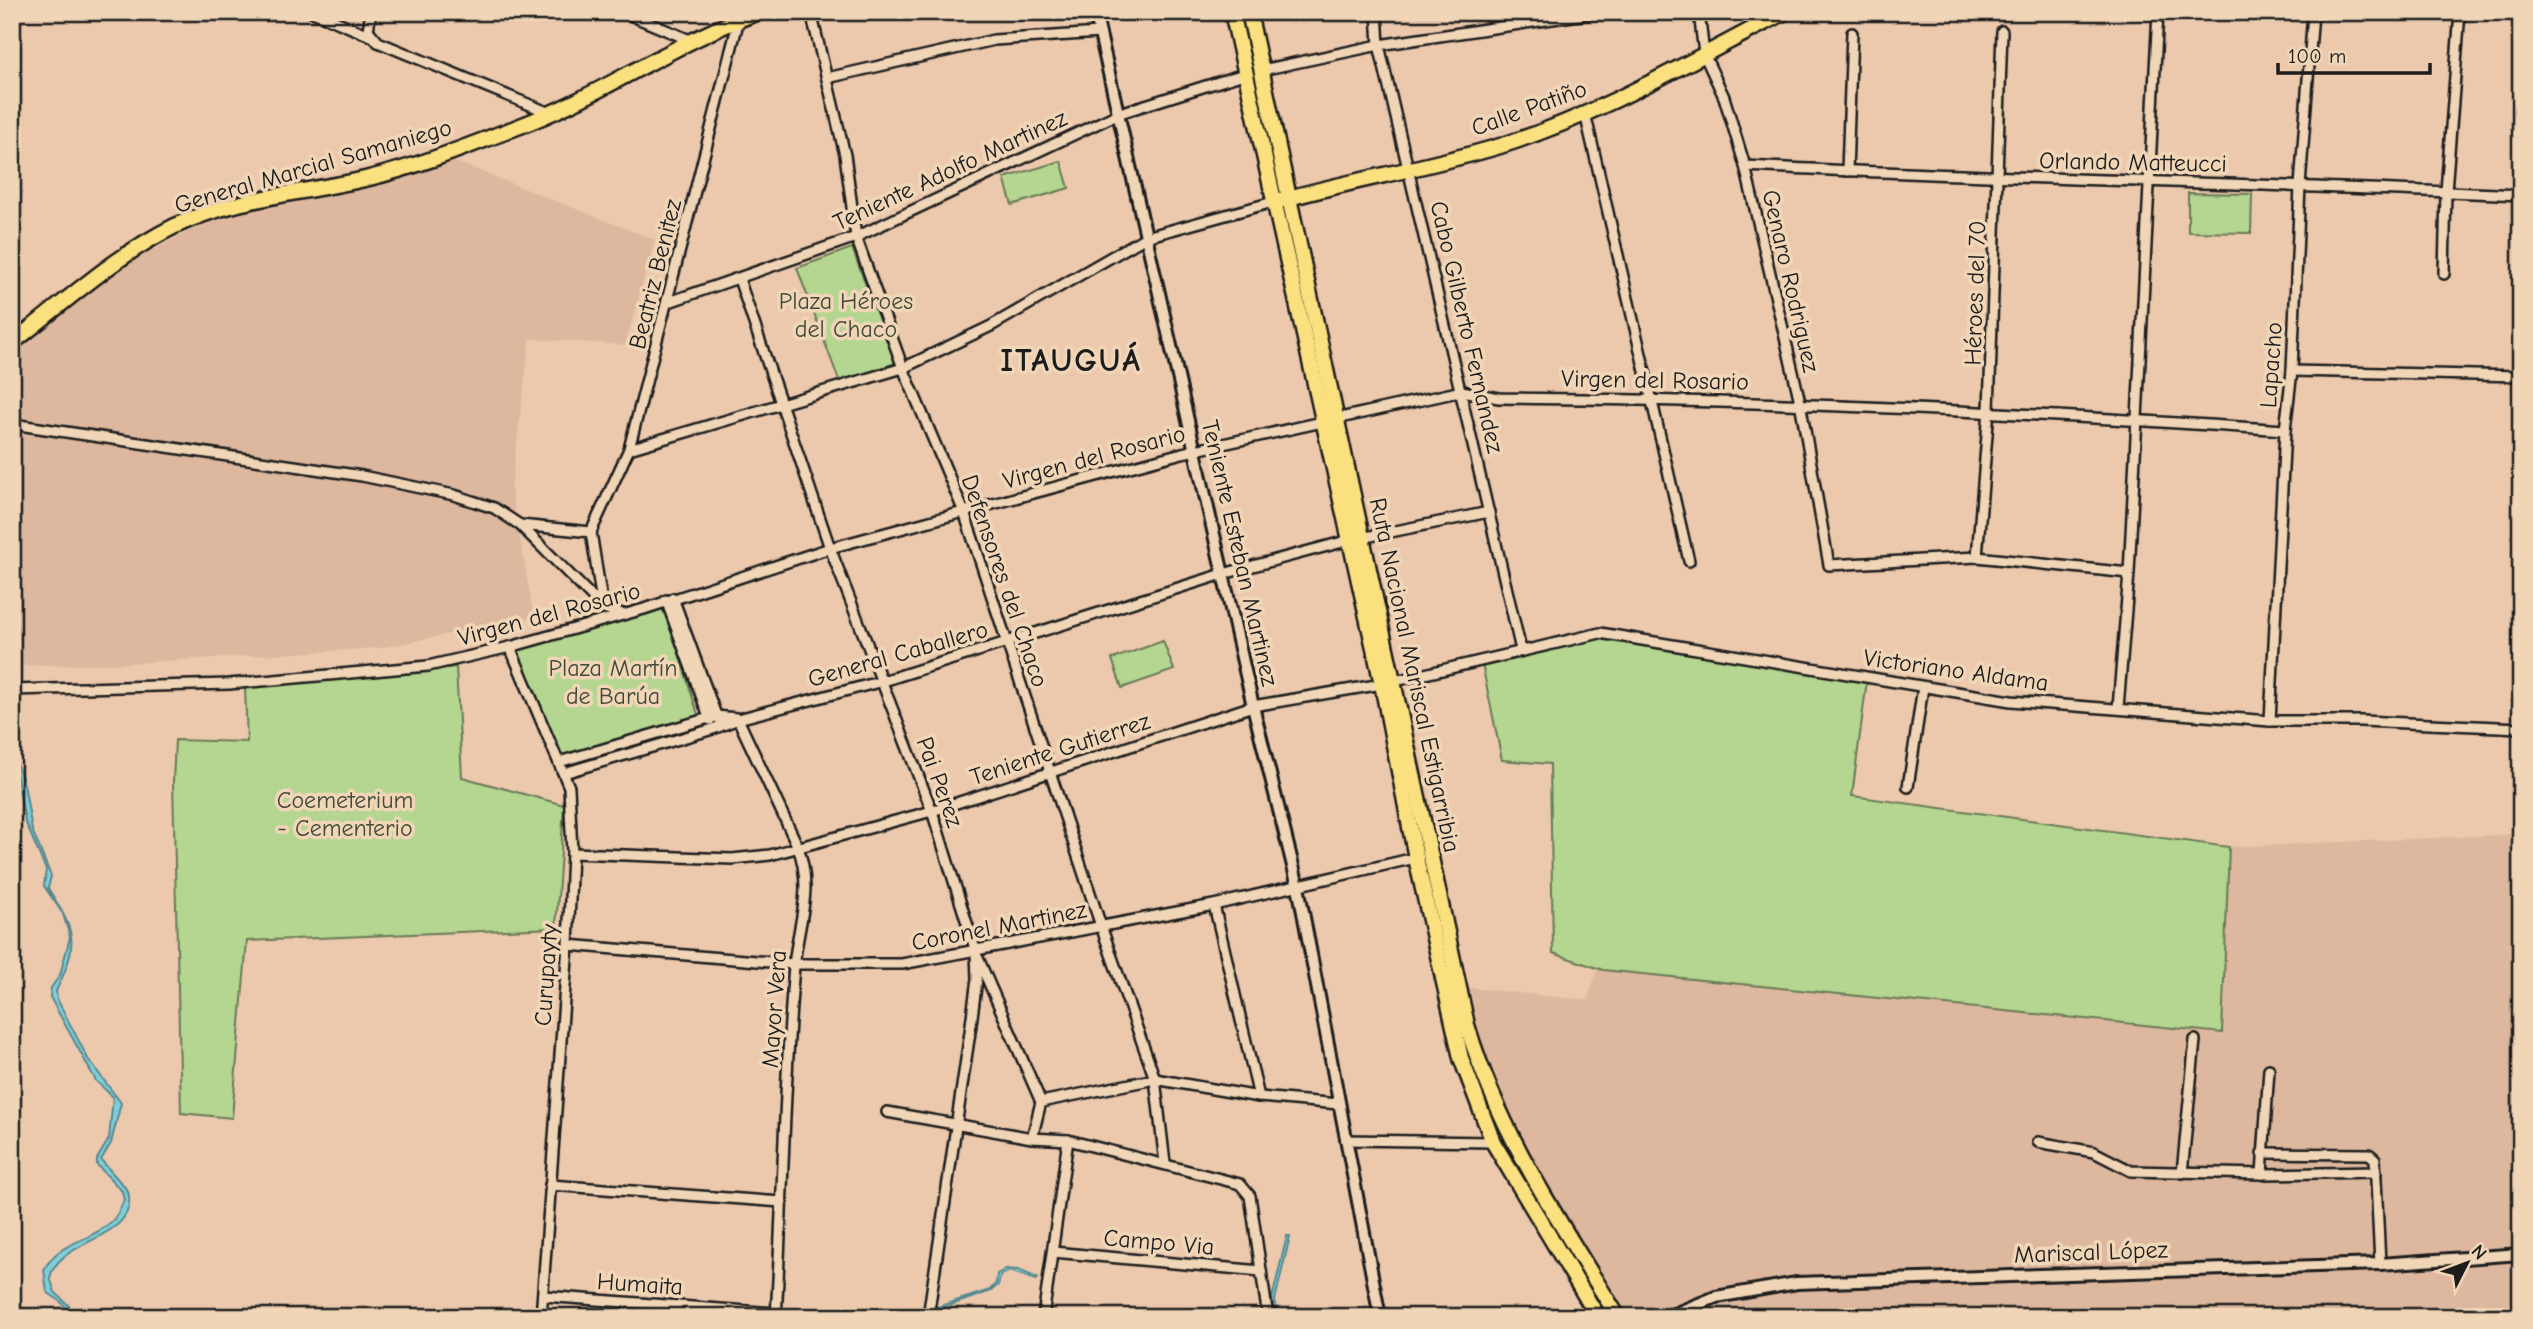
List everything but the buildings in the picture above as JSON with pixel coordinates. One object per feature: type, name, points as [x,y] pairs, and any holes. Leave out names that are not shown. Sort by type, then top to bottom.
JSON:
[{"type":"main road","name":"General Marcial Samaniego","points":[[12,343],[124,256],[176,226],[222,210],[378,176],[446,155],[553,114],[692,41],[759,12]]},
{"type":"main road","name":"Ruta Nacional Mariscal Estigarribia","points":[[1232,12],[1254,72]]},
{"type":"main road","name":"Ruta Nacional Mariscal Estigarribia","points":[[1249,12],[1254,72],[1328,420],[1388,683],[1431,853],[1467,1025],[1490,1093],[1531,1176],[1618,1317]]},
{"type":"main road","name":"Calle Patiño","points":[[1281,200],[1411,170],[1502,145],[1585,113],[1785,12]]},
{"type":"main road","name":"Ruta Nacional Mariscal Estigarribia","points":[[1388,683],[1416,858],[1453,1030],[1473,1093],[1493,1142],[1598,1317]]},
{"type":"street","points":[[313,12],[370,33],[378,42],[553,114]]},
{"type":"street","points":[[370,33],[371,12]]},
{"type":"street","points":[[623,12],[637,15],[692,41]]},
{"type":"street","name":"Defensores del Chaco","points":[[811,12],[853,195],[856,237],[903,368],[964,512],[1101,926],[1156,1079],[1165,1163]]},
{"type":"street","name":"Teniente Esteban Martinez","points":[[1096,12],[1253,706],[1298,886],[1380,1317]]},
{"type":"street","name":"Cabo Gilberto Fernandez","points":[[1377,12],[1379,45],[1411,170],[1521,650]]},
{"type":"street","name":"Teniente Adolfo Martinez","points":[[669,302],[856,237],[1120,113],[1254,72],[1379,45],[1600,12]]},
{"type":"street","name":"Genaro Rodriguez","points":[[1699,12],[1704,54],[1724,97],[1745,166],[1800,402],[1829,565],[1977,557]]},
{"type":"street","points":[[2118,708],[2129,573],[2158,12]]},
{"type":"street","name":"Lapacho","points":[[2270,721],[2285,430],[2292,371],[2300,186],[2312,12]]},
{"type":"street","points":[[2444,274],[2446,191],[2460,12]]},
{"type":"street","name":"Beatriz Benitez","points":[[591,532],[629,449],[669,302],[739,19]]},
{"type":"street","name":"Héroes del 70","points":[[1977,557],[1989,411],[2002,31]]},
{"type":"street","points":[[828,78],[994,40],[1100,33]]},
{"type":"street","points":[[1847,171],[1852,33]]},
{"type":"street","points":[[1585,113],[1689,561]]},
{"type":"street","name":"Orlando Matteucci","points":[[1745,166],[1999,178],[2148,180],[2521,195]]},
{"type":"street","points":[[629,449],[903,368],[991,326],[1146,237],[1281,200]]},
{"type":"street","name":"Pai Perez","points":[[739,279],[830,548],[932,811],[975,952],[976,979],[928,1316]]},
{"type":"street","points":[[2292,371],[2521,376]]},
{"type":"street","name":"Virgen del Rosario","points":[[12,690],[242,683],[428,666],[510,647],[830,548],[1196,450],[1462,391],[1499,398],[1800,402],[2285,430]]},
{"type":"street","points":[[12,424],[362,476],[454,495],[494,508],[520,525],[603,608],[622,613]]},
{"type":"street","name":"General Caballero","points":[[564,773],[717,728],[738,719],[883,681],[1223,574],[1356,539],[1489,512]]},
{"type":"street","points":[[520,525],[591,532],[603,608]]},
{"type":"street","points":[[1977,557],[2129,573]]},
{"type":"street","points":[[669,599],[717,728]]},
{"type":"street","name":"Victoriano Aldama","points":[[1388,683],[1600,633],[2011,701],[2270,721],[2361,721],[2521,728]]},
{"type":"street","name":"Curupayty","points":[[510,647],[569,787],[572,853],[568,945],[541,1317]]},
{"type":"street","name":"Teniente Gutierrez","points":[[572,853],[732,859],[770,856],[798,846],[932,811],[1253,706],[1388,683]]},
{"type":"street","points":[[1908,787],[1923,687]]},
{"type":"street","name":"General Caballero","points":[[559,762],[713,717],[738,719]]},
{"type":"street","name":"Mayor Vera","points":[[738,719],[798,846],[804,865],[807,891],[794,964],[776,1315]]},
{"type":"street","name":"Coronel Martinez","points":[[568,945],[794,964],[902,964],[1214,905],[1431,853]]},
{"type":"street","points":[[1214,905],[1259,1097]]},
{"type":"street","points":[[975,952],[1041,1102],[1032,1138]]},
{"type":"street","points":[[2182,1173],[2195,1040]]},
{"type":"street","points":[[2262,1174],[2269,1069]]},
{"type":"street","points":[[1041,1102],[1156,1079],[1259,1097],[1339,1104]]},
{"type":"street","points":[[887,1112],[1032,1138],[1068,1140],[1231,1179],[1247,1191],[1268,1317]]},
{"type":"street","points":[[1346,1139],[1493,1142]]},
{"type":"street","points":[[1043,1317],[1068,1140]]},
{"type":"street","points":[[2038,1142],[2094,1152],[2131,1171],[2262,1174],[2376,1172]]},
{"type":"street","points":[[2262,1153],[2369,1154],[2375,1159],[2380,1264]]},
{"type":"street","points":[[550,1185],[782,1202]]},
{"type":"street","name":"Campo Via","points":[[1053,1252],[1261,1271]]},
{"type":"street","name":"Mariscal López","points":[[1667,1317],[1716,1297],[1797,1283],[2380,1264],[2521,1255]]},
{"type":"street","name":"Humaita","points":[[543,1296],[776,1315]]},
{"type":"shaded area","points":[[449,159],[655,240],[625,345],[530,339],[511,489],[534,617],[380,648],[114,664],[12,666],[12,349],[135,259],[207,222]]},
{"type":"shaded area","points":[[2521,834],[2521,1317],[1623,1317],[1502,1114],[1464,987],[1587,1000],[1598,969],[2221,1033],[2229,847]]},
{"type":"green space","points":[[1061,161],[1069,188],[1012,205],[1004,178]]},
{"type":"green space","points":[[2188,193],[2252,194],[2251,233],[2188,232]]},
{"type":"green space","name":"Plaza Héroes del Chaco","points":[[852,248],[895,363],[840,383],[797,268]]},
{"type":"green space","name":"Plaza Martín de Barúa","points":[[664,605],[699,718],[563,756],[513,648]]},
{"type":"green space","points":[[1604,635],[1867,680],[1852,796],[2229,847],[2222,1033],[1603,970],[1553,953],[1550,764],[1502,760],[1482,664]]},
{"type":"green space","points":[[1163,641],[1174,670],[1122,688],[1112,659]]},
{"type":"green space","name":"Coemeterium - Cementerio","points":[[456,667],[462,777],[564,805],[556,928],[247,941],[232,1118],[181,1113],[173,782],[175,740],[247,742],[245,688]]},
{"type":"water","points":[[12,751],[24,784],[32,830],[51,876],[48,888],[62,913],[44,886],[46,870],[25,821]]},
{"type":"water","points":[[63,915],[69,927],[71,937],[71,948],[56,991],[57,999],[88,1059],[121,1103],[111,1143],[101,1160],[128,1191],[128,1207],[122,1220],[111,1230],[67,1254],[56,1265],[50,1278],[55,1292],[80,1317],[74,1317],[60,1301],[47,1292],[44,1270],[57,1253],[101,1230],[112,1221],[124,1200],[122,1191],[97,1165],[97,1159],[109,1139],[113,1097],[96,1081],[50,997],[51,988],[60,975],[70,937]]},
{"type":"water","points":[[1287,1236],[1290,1236],[1275,1300],[1274,1317],[1272,1299]]},
{"type":"water","points":[[1006,1269],[1018,1270],[1038,1278],[1036,1280],[1010,1271],[1001,1275],[998,1285],[991,1291],[934,1311],[934,1308],[990,1290],[996,1283],[997,1274]]},
{"type":"district","name":"ITAUGUÁ","points":[[1071,360]]}]
